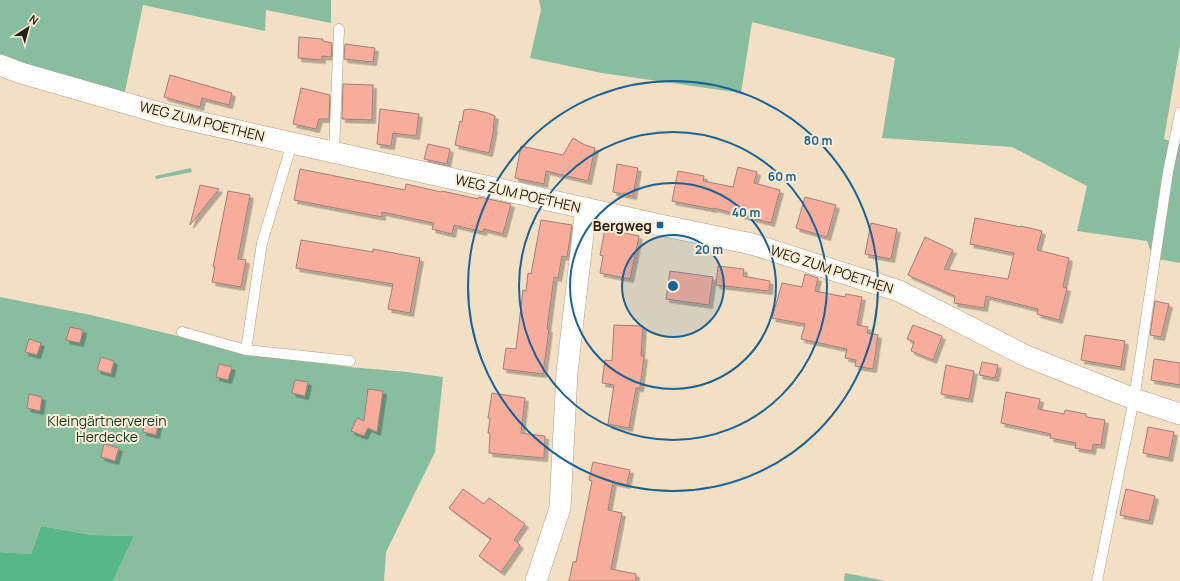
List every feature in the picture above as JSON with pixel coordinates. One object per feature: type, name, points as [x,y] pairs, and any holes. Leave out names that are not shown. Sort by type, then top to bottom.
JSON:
[{"type":"street","name":"WEG ZUM POETHEN","points":[[0,65],[21,73],[167,115],[752,244],[899,291],[1026,356],[1134,399],[1180,414]]},
{"type":"street","points":[[536,581],[560,508],[567,372],[586,208]]},
{"type":"lane","points":[[334,152],[340,29]]},
{"type":"lane","points":[[1097,581],[1134,399],[1168,172],[1177,143],[1180,113]]},
{"type":"lane","points":[[246,350],[262,243],[292,143]]},
{"type":"lane","points":[[182,332],[246,350],[350,361]]},
{"type":"green space","points":[[0,0],[331,0],[331,23],[266,10],[265,31],[143,5],[124,96],[0,57]]},
{"type":"green space","points":[[539,0],[1180,0],[1180,45],[1164,139],[1180,144],[1180,263],[1153,258],[1147,241],[1077,231],[1087,186],[1012,147],[882,138],[895,58],[752,22],[741,93],[602,73],[530,58],[541,10]]},
{"type":"green space","points":[[191,168],[192,172],[156,179],[155,176]]},
{"type":"green space","name":"Kleingärtnerverein Herdecke","points":[[0,297],[91,315],[248,353],[349,367],[443,377],[435,452],[386,552],[384,581],[113,581],[134,536],[92,535],[41,526],[31,554],[0,552]]},
{"type":"green space","points":[[41,526],[92,535],[134,536],[113,581],[0,581],[0,552],[31,554]]},
{"type":"green space","points":[[845,573],[886,581],[844,581]]},
{"type":"building","points":[[299,37],[323,39],[323,41],[332,43],[331,57],[322,56],[322,60],[298,58]]},
{"type":"building","points":[[345,44],[375,48],[373,62],[344,59]]},
{"type":"building","points":[[170,75],[232,93],[229,105],[202,98],[200,107],[164,97]]},
{"type":"building","points":[[343,84],[373,85],[372,120],[342,119]]},
{"type":"building","points":[[301,88],[330,95],[329,119],[319,119],[316,129],[293,124]]},
{"type":"building","points":[[380,109],[419,114],[416,136],[393,133],[391,146],[377,144]]},
{"type":"building","points":[[471,109],[495,116],[489,153],[455,145],[464,110]]},
{"type":"building","points":[[573,138],[585,145],[595,148],[588,181],[546,171],[544,184],[515,178],[521,146],[563,155]]},
{"type":"building","points":[[428,144],[450,149],[447,164],[424,159]]},
{"type":"building","points":[[617,164],[638,168],[633,196],[613,192]]},
{"type":"building","points":[[738,167],[757,172],[754,183],[780,190],[771,223],[714,208],[672,201],[678,171],[704,176],[703,181],[733,187]]},
{"type":"building","points":[[300,169],[405,190],[406,184],[441,192],[478,199],[479,197],[511,204],[503,234],[484,229],[483,232],[454,225],[452,234],[432,229],[434,223],[382,212],[382,217],[294,200]]},
{"type":"building","points":[[200,185],[219,189],[190,225]]},
{"type":"building","points":[[228,191],[250,195],[238,259],[246,260],[241,287],[212,282],[215,267],[213,267]]},
{"type":"building","points":[[805,197],[836,205],[827,237],[796,228]]},
{"type":"building","points":[[975,218],[1042,231],[1037,250],[1069,258],[1063,287],[1067,288],[1059,320],[1037,314],[1038,309],[986,296],[984,308],[954,303],[955,296],[908,275],[925,237],[953,250],[944,269],[1008,279],[1014,253],[970,244]]},
{"type":"building","points":[[541,220],[572,225],[567,257],[562,256],[558,278],[554,277],[543,374],[503,369],[506,348],[516,349],[523,290],[526,291],[528,273],[531,274]]},
{"type":"building","points":[[871,223],[897,229],[891,259],[865,254]]},
{"type":"building","points":[[605,229],[639,236],[630,279],[600,273],[603,256],[600,255]]},
{"type":"building","points":[[301,240],[373,252],[373,249],[420,258],[410,313],[388,309],[393,284],[296,268]]},
{"type":"building","points":[[718,266],[744,269],[743,276],[770,281],[769,291],[716,285]]},
{"type":"building","points":[[670,271],[713,277],[709,305],[666,299]]},
{"type":"building","points":[[805,274],[818,278],[815,291],[845,297],[846,294],[862,297],[857,325],[868,327],[867,333],[878,335],[873,369],[855,366],[856,360],[845,358],[847,349],[801,339],[805,324],[772,318],[782,283],[802,287]]},
{"type":"building","points":[[1155,301],[1169,304],[1161,337],[1150,335]]},
{"type":"building","points":[[614,325],[643,326],[641,356],[644,356],[640,388],[636,388],[629,428],[608,424],[614,385],[602,383],[605,360],[612,361]]},
{"type":"building","points":[[913,325],[942,336],[933,360],[911,351],[914,342],[907,339]]},
{"type":"building","points":[[70,327],[83,330],[80,343],[66,340]]},
{"type":"building","points":[[1085,335],[1125,341],[1121,367],[1081,360]]},
{"type":"building","points":[[29,339],[41,343],[37,355],[25,352]]},
{"type":"building","points":[[101,357],[114,361],[111,374],[97,370]]},
{"type":"building","points":[[1154,359],[1180,363],[1180,385],[1151,380]]},
{"type":"building","points":[[982,362],[998,365],[995,378],[979,375]]},
{"type":"building","points":[[219,364],[232,367],[228,380],[216,377]]},
{"type":"building","points":[[946,365],[974,371],[969,399],[941,394]]},
{"type":"building","points":[[295,380],[308,382],[305,396],[292,393]]},
{"type":"building","points":[[368,389],[383,391],[377,432],[368,428],[364,436],[351,431],[357,418],[364,421]]},
{"type":"building","points":[[1006,392],[1040,399],[1038,409],[1064,414],[1065,410],[1086,414],[1086,417],[1105,420],[1101,445],[1093,444],[1092,451],[1075,448],[1076,443],[1050,438],[1051,434],[1001,423]]},
{"type":"building","points":[[492,393],[525,398],[521,433],[545,436],[544,458],[489,453],[490,433],[488,433],[490,418],[488,418]]},
{"type":"building","points":[[29,394],[42,397],[40,411],[27,408]]},
{"type":"building","points":[[145,420],[159,422],[156,435],[143,432]]},
{"type":"building","points":[[1148,427],[1174,432],[1169,458],[1143,453]]},
{"type":"building","points":[[104,444],[119,448],[115,461],[101,457]]},
{"type":"building","points":[[593,462],[630,470],[627,485],[613,482],[608,510],[622,513],[611,569],[636,574],[636,581],[569,581],[573,562],[576,562],[592,481],[589,480]]},
{"type":"building","points":[[463,489],[484,504],[489,498],[525,524],[514,540],[520,545],[501,572],[479,556],[491,539],[449,508]]},
{"type":"building","points":[[1126,489],[1155,496],[1149,521],[1120,515]]},
{"type":"place","name":"Bergweg","points":[[660,225]]}]
